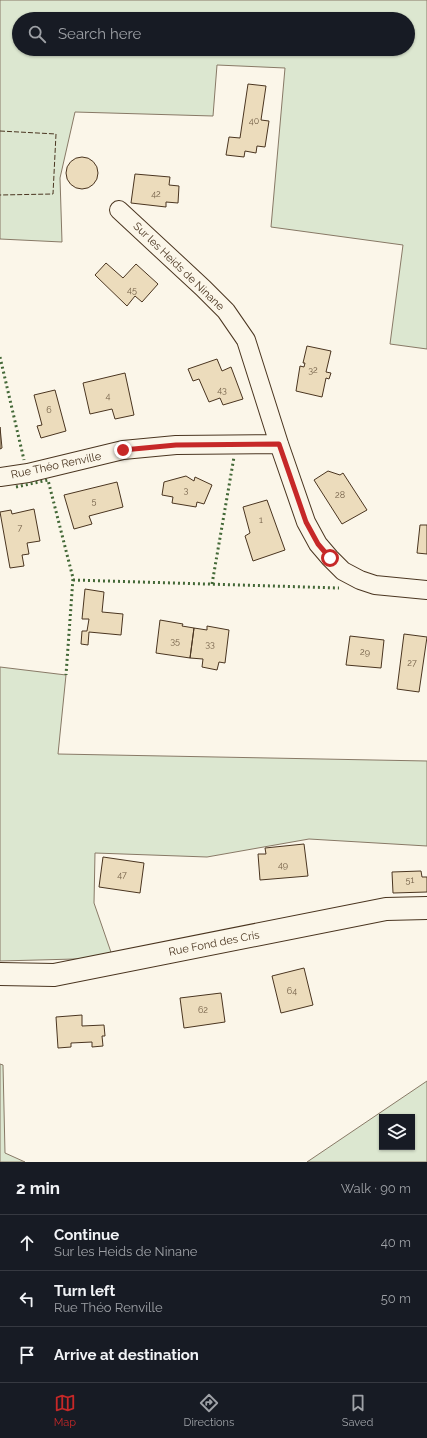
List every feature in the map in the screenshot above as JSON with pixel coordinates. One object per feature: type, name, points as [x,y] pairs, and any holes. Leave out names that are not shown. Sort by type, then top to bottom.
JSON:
[{"type":"street","name":"Sur les Heids de Ninane","points":[[119,210],[226,311],[246,340],[279,444],[306,522],[318,544],[343,571],[360,580],[375,586],[427,590]]},
{"type":"street","name":"Rue Théo Renville","points":[[0,477],[28,473],[123,450],[176,445],[279,444]]},
{"type":"street","name":"Rue Fond des Cris","points":[[0,974],[54,975],[386,909],[427,908]]},
{"type":"green space","points":[[0,0],[427,0],[427,349],[390,344],[403,245],[271,227],[285,68],[217,65],[213,116],[75,112],[60,178],[62,242],[0,239]]},
{"type":"green space","points":[[0,667],[66,675],[58,754],[427,761],[427,846],[309,839],[207,857],[95,853],[94,903],[113,958],[0,961]]},
{"type":"green space","points":[[0,1064],[3,1065],[5,1153],[25,1162],[0,1162]]},
{"type":"green space","points":[[427,1081],[427,1162],[307,1162]]},
{"type":"building","points":[[248,84],[266,86],[261,120],[269,121],[265,147],[257,146],[256,153],[245,151],[244,157],[226,155],[229,137],[240,138]]},
{"type":"building","points":[[79,157],[85,157],[94,161],[98,173],[94,185],[85,189],[79,189],[70,185],[66,176],[66,170],[70,161]]},
{"type":"building","points":[[135,174],[170,177],[169,185],[179,186],[178,203],[166,202],[166,207],[131,203]]},
{"type":"building","points":[[106,263],[123,278],[136,264],[158,284],[142,302],[135,296],[127,306],[95,275]]},
{"type":"building","points":[[307,346],[331,351],[326,372],[331,373],[329,379],[326,378],[322,397],[296,391],[300,366],[304,367],[305,363],[303,363]]},
{"type":"building","points":[[217,359],[222,371],[231,367],[243,399],[223,405],[220,398],[209,402],[199,379],[193,381],[188,369]]},
{"type":"building","points":[[125,373],[134,415],[115,419],[112,409],[90,414],[83,383]]},
{"type":"building","points":[[55,390],[66,431],[41,438],[37,426],[42,425],[34,395]]},
{"type":"building","points":[[0,427],[2,448],[0,449]]},
{"type":"building","points":[[328,471],[340,475],[343,473],[367,510],[342,524],[314,480]]},
{"type":"building","points":[[186,476],[194,481],[195,477],[212,485],[204,504],[197,502],[196,507],[172,503],[173,497],[162,495],[164,482]]},
{"type":"building","points":[[117,482],[123,507],[89,516],[92,524],[74,529],[64,495]]},
{"type":"building","points":[[267,500],[285,550],[253,561],[245,536],[250,533],[243,507]]},
{"type":"building","points":[[34,509],[40,541],[27,543],[29,554],[22,555],[24,566],[10,568],[0,512],[11,510],[12,514]]},
{"type":"building","points":[[420,525],[427,525],[427,554],[417,553]]},
{"type":"building","points":[[85,589],[104,592],[102,612],[123,614],[121,635],[89,632],[88,645],[81,644],[82,631],[87,631],[89,619],[82,619]]},
{"type":"building","points":[[160,620],[183,624],[182,626],[194,628],[190,658],[156,653]]},
{"type":"building","points":[[207,626],[229,630],[225,663],[219,662],[217,670],[202,667],[203,659],[190,658],[194,628],[207,630]]},
{"type":"building","points":[[404,634],[427,637],[419,692],[397,689]]},
{"type":"building","points":[[350,636],[384,640],[381,668],[346,665]]},
{"type":"building","points":[[304,844],[308,876],[260,880],[258,854],[266,854],[265,848]]},
{"type":"building","points":[[103,857],[144,863],[140,893],[99,887]]},
{"type":"building","points":[[421,871],[422,877],[427,877],[427,892],[393,893],[392,872]]},
{"type":"building","points":[[304,968],[313,1005],[281,1013],[272,976]]},
{"type":"building","points":[[221,993],[225,1022],[184,1028],[180,998]]},
{"type":"building","points":[[82,1015],[82,1026],[104,1025],[105,1036],[102,1036],[103,1046],[92,1047],[92,1042],[71,1043],[71,1047],[58,1048],[56,1017]]},
{"type":"hedge","points":[[0,357],[24,460]]},
{"type":"hedge","points":[[212,584],[234,457]]},
{"type":"hedge","points":[[16,487],[48,480],[73,578],[66,675]]},
{"type":"hedge","points":[[73,580],[339,588]]},
{"type":"fence","points":[[0,131],[56,134],[53,194],[0,195]]},
{"type":"route","points":[[123,450],[176,445],[279,444],[306,522],[318,544],[330,558]]}]
